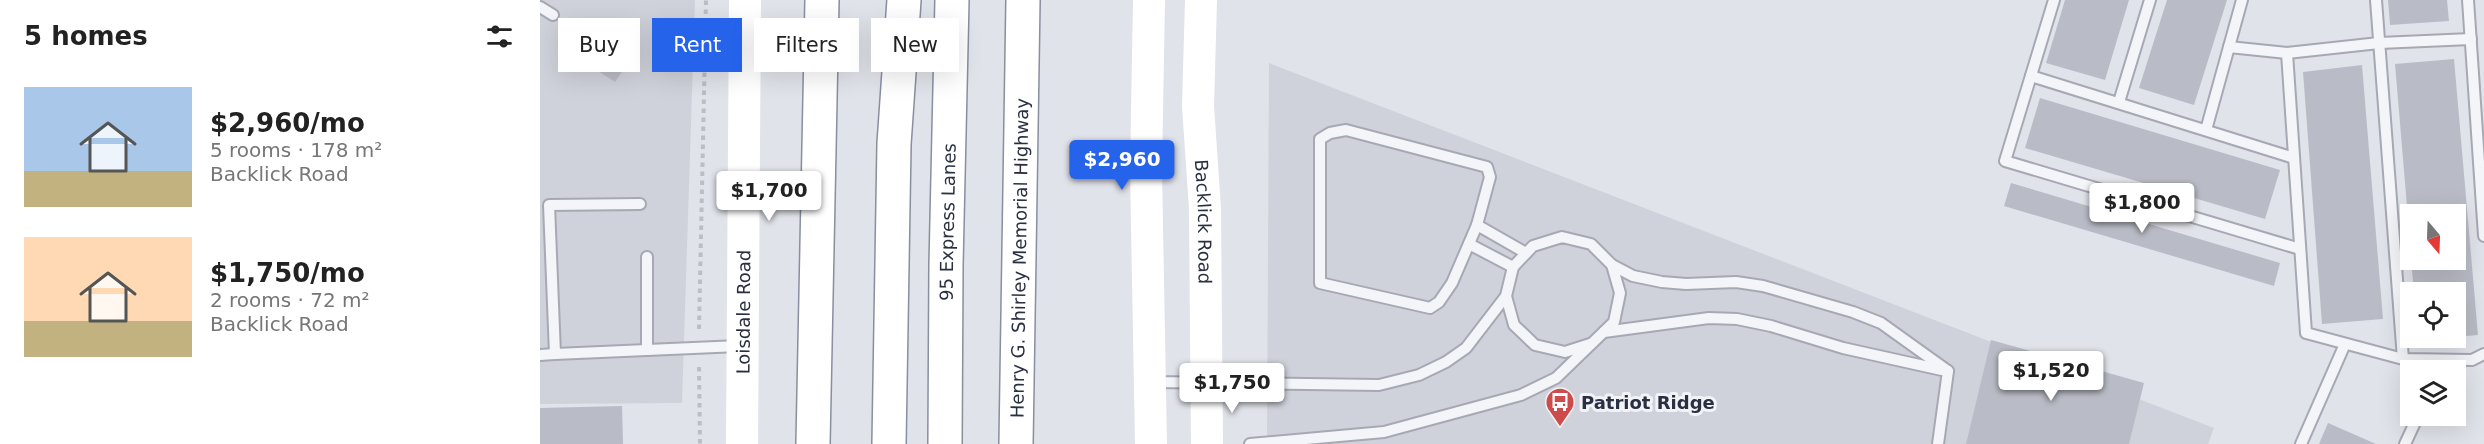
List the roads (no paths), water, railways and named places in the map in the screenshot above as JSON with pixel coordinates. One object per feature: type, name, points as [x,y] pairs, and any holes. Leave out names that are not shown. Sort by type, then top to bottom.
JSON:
[{"type":"highway","points":[[813,444],[822,0]]},
{"type":"highway","points":[[889,444],[894,144],[904,0]]},
{"type":"highway","name":"95 Express Lanes","points":[[945,444],[946,254],[952,0]]},
{"type":"highway","name":"Henry G. Shirley Memorial Highway","points":[[1016,444],[1024,10]]},
{"type":"main road","name":"Loisdale Road","points":[[742,444],[745,0]]},
{"type":"main road","points":[[1149,0],[1146,170],[1151,444]]},
{"type":"main road","name":"Backlick Road","points":[[1201,0],[1198,106],[1205,208],[1207,444]]},
{"type":"lane","points":[[2054,0],[2005,161],[2300,249]]},
{"type":"lane","points":[[2119,102],[2150,0]]},
{"type":"lane","points":[[2206,130],[2242,0]]},
{"type":"lane","points":[[2376,0],[2403,359]]},
{"type":"lane","points":[[2468,0],[2484,236]]},
{"type":"lane","points":[[540,7],[553,15]]},
{"type":"lane","points":[[2229,47],[2287,53],[2379,43],[2471,39]]},
{"type":"lane","points":[[2287,53],[2306,333],[2409,360]]},
{"type":"lane","points":[[2031,76],[2294,159]]},
{"type":"lane","points":[[1346,130],[1487,167],[1490,177],[1477,225],[1469,244],[1452,283],[1439,302],[1430,308],[1320,283],[1320,139],[1330,133],[1346,130]]},
{"type":"lane","points":[[555,354],[549,205],[640,204]]},
{"type":"lane","points":[[1477,225],[1526,253]]},
{"type":"lane","points":[[1150,382],[1378,385],[1419,375],[1446,362],[1466,348],[1506,296],[1513,267],[1533,246],[1562,237],[1591,244],[1612,265],[1633,276],[1686,284],[1736,282],[1763,286],[1853,312],[1881,323],[1948,371]]},
{"type":"lane","points":[[1469,244],[1513,267]]},
{"type":"lane","points":[[647,257],[647,350]]},
{"type":"lane","points":[[1250,444],[1384,432],[1521,395],[1556,378],[1614,322],[1620,293],[1612,265]]},
{"type":"lane","points":[[1506,296],[1514,325],[1536,345],[1564,352],[1593,344]]},
{"type":"lane","points":[[1604,332],[1709,318],[1737,319],[1771,326],[1843,348],[1948,371]]},
{"type":"lane","points":[[2301,444],[2345,344]]},
{"type":"lane","points":[[540,355],[743,346]]},
{"type":"lane","points":[[2466,361],[2484,354]]},
{"type":"lane","points":[[1938,444],[1948,371]]},
{"type":"lane","points":[[2405,444],[2413,426]]},
{"type":"place","name":"Patriot Ridge","points":[[1560,428]]}]
